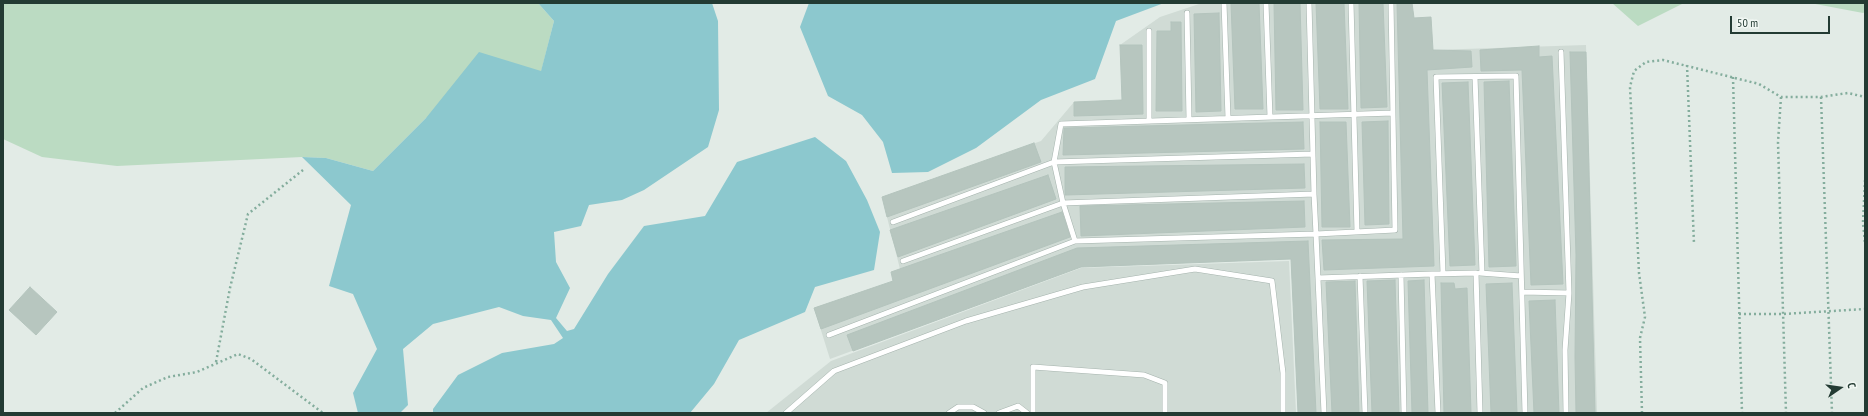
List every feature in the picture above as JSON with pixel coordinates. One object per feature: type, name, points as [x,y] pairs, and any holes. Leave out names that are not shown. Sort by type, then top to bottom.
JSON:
[{"type":"lane","points":[[1224,3],[1228,118]]},
{"type":"lane","points":[[1266,3],[1270,117]]},
{"type":"lane","points":[[1309,3],[1314,194],[1324,413]]},
{"type":"lane","points":[[1351,3],[1356,232]]},
{"type":"lane","points":[[830,335],[1075,241],[1316,234],[1395,230],[1391,3]]},
{"type":"lane","points":[[1187,13],[1188,119]]},
{"type":"lane","points":[[1149,30],[1149,120]]},
{"type":"lane","points":[[1560,52],[1569,292],[1565,350],[1566,413]]},
{"type":"lane","points":[[1443,273],[1436,78],[1516,76],[1525,413]]},
{"type":"lane","points":[[1476,77],[1482,273]]},
{"type":"lane","points":[[1075,241],[1063,203],[1054,162],[1061,124],[1393,113]]},
{"type":"lane","points":[[893,222],[1054,162],[1313,154]]},
{"type":"lane","points":[[903,261],[1063,203],[1314,194]]},
{"type":"lane","points":[[786,413],[834,371],[966,321],[1083,287],[1195,269],[1272,281],[1283,373],[1283,413]]},
{"type":"lane","points":[[1318,278],[1443,273],[1482,273],[1521,276]]},
{"type":"lane","points":[[1476,273],[1480,413]]},
{"type":"lane","points":[[1432,274],[1438,413]]},
{"type":"lane","points":[[1400,275],[1404,413]]},
{"type":"lane","points":[[1360,276],[1365,413]]},
{"type":"lane","points":[[1522,292],[1569,292]]},
{"type":"lane","points":[[1033,413],[1033,367],[1144,376],[1165,383],[1165,413]]},
{"type":"lane","points":[[999,413],[1018,406],[1027,413]]},
{"type":"lane","points":[[949,413],[958,407],[973,407],[984,413]]},
{"type":"path","points":[[1642,413],[1640,338],[1646,317],[1639,273],[1630,87],[1634,71],[1646,62],[1663,60],[1759,84],[1781,97],[1821,97],[1848,93],[1865,97]]},
{"type":"path","points":[[1687,65],[1694,244]]},
{"type":"path","points":[[1733,77],[1742,413]]},
{"type":"path","points":[[1781,97],[1778,142],[1786,413]]},
{"type":"path","points":[[1821,97],[1832,413]]},
{"type":"path","points":[[216,363],[230,288],[248,214],[303,170]]},
{"type":"path","points":[[1865,180],[1863,222],[1865,244]]},
{"type":"path","points":[[1740,314],[1784,314],[1865,309]]},
{"type":"path","points":[[115,413],[143,388],[168,377],[197,372],[238,354],[251,359],[324,413]]},
{"type":"shaded area","points":[[1202,3],[1412,3],[1414,18],[1431,17],[1433,50],[1586,45],[1597,413],[1298,413],[1291,259],[1081,267],[830,359],[814,308],[893,281],[900,269],[882,197],[1041,141],[1074,102],[1122,100],[1120,45],[1160,17]]},
{"type":"shaded area","points":[[1289,261],[1296,413],[766,413],[831,361],[1081,268]]},
{"type":"green space","points":[[3,3],[538,3],[554,21],[541,72],[426,118],[373,171],[326,158],[302,157],[117,166],[42,157],[3,139]]},
{"type":"green space","points":[[1612,3],[1684,3],[1638,26]]},
{"type":"green space","points":[[1810,3],[1865,3],[1865,12],[1863,13]]},
{"type":"water","points":[[538,3],[712,3],[718,21],[719,110],[708,147],[644,190],[622,200],[589,205],[581,226],[554,232],[556,262],[570,288],[556,318],[567,331],[574,329],[608,274],[644,226],[705,216],[737,162],[815,137],[846,161],[867,200],[880,232],[874,270],[815,287],[805,312],[739,340],[714,384],[690,413],[433,413],[433,409],[458,375],[502,353],[554,344],[563,338],[551,320],[523,316],[499,307],[433,324],[403,349],[408,405],[400,413],[358,413],[353,393],[377,349],[353,294],[329,286],[351,205],[302,157],[326,158],[373,171],[426,118],[479,52],[541,71],[554,21]]},
{"type":"water","points":[[809,3],[1164,3],[1116,21],[1095,79],[1041,100],[976,148],[928,172],[892,173],[883,142],[862,115],[828,96],[800,27]]},
{"type":"building","points":[[1231,3],[1259,3],[1263,109],[1235,109]]},
{"type":"building","points":[[1274,3],[1300,3],[1303,110],[1276,110]]},
{"type":"building","points":[[1316,3],[1344,3],[1348,109],[1320,109]]},
{"type":"building","points":[[1359,3],[1383,3],[1387,107],[1361,108]]},
{"type":"building","points":[[1397,3],[1412,3],[1414,18],[1431,17],[1433,50],[1471,51],[1472,67],[1427,70],[1434,266],[1324,270],[1322,240],[1403,239]]},
{"type":"building","points":[[1219,13],[1221,111],[1196,112],[1194,14]]},
{"type":"building","points":[[1171,22],[1181,22],[1182,111],[1156,111],[1157,31],[1171,31]]},
{"type":"building","points":[[1120,45],[1142,45],[1143,114],[1074,116],[1074,102],[1122,100]]},
{"type":"building","points":[[1539,46],[1539,57],[1552,56],[1563,284],[1531,285],[1522,70],[1481,71],[1480,50]]},
{"type":"building","points":[[1570,52],[1586,52],[1595,413],[1576,413],[1576,255]]},
{"type":"building","points":[[1509,81],[1516,266],[1489,267],[1484,82]]},
{"type":"building","points":[[1468,82],[1475,265],[1450,266],[1442,83]]},
{"type":"building","points":[[1388,121],[1389,224],[1365,225],[1362,122]]},
{"type":"building","points":[[1303,122],[1304,149],[1063,155],[1064,128]]},
{"type":"building","points":[[1320,122],[1346,122],[1350,227],[1322,227]]},
{"type":"building","points":[[1034,143],[1041,162],[887,217],[882,197]]},
{"type":"building","points":[[1304,164],[1305,188],[1065,195],[1065,167]]},
{"type":"building","points":[[1048,175],[1056,199],[898,257],[890,230]]},
{"type":"building","points":[[1304,201],[1305,227],[1081,236],[1080,206]]},
{"type":"building","points":[[1062,212],[1070,237],[821,329],[814,308],[893,281],[891,272]]},
{"type":"building","points":[[1308,241],[1316,413],[1298,413],[1291,259],[1081,267],[853,351],[847,335],[1077,248]]},
{"type":"building","points":[[1395,280],[1399,413],[1372,413],[1367,281]]},
{"type":"building","points":[[1424,280],[1428,413],[1412,413],[1408,281]]},
{"type":"building","points":[[1355,281],[1359,413],[1332,413],[1326,282]]},
{"type":"building","points":[[1441,283],[1454,283],[1455,289],[1467,288],[1471,413],[1444,413]]},
{"type":"building","points":[[1512,283],[1517,413],[1491,413],[1486,284]]},
{"type":"building","points":[[30,287],[57,312],[36,335],[9,310]]},
{"type":"building","points":[[1555,300],[1559,413],[1534,413],[1529,301]]}]
